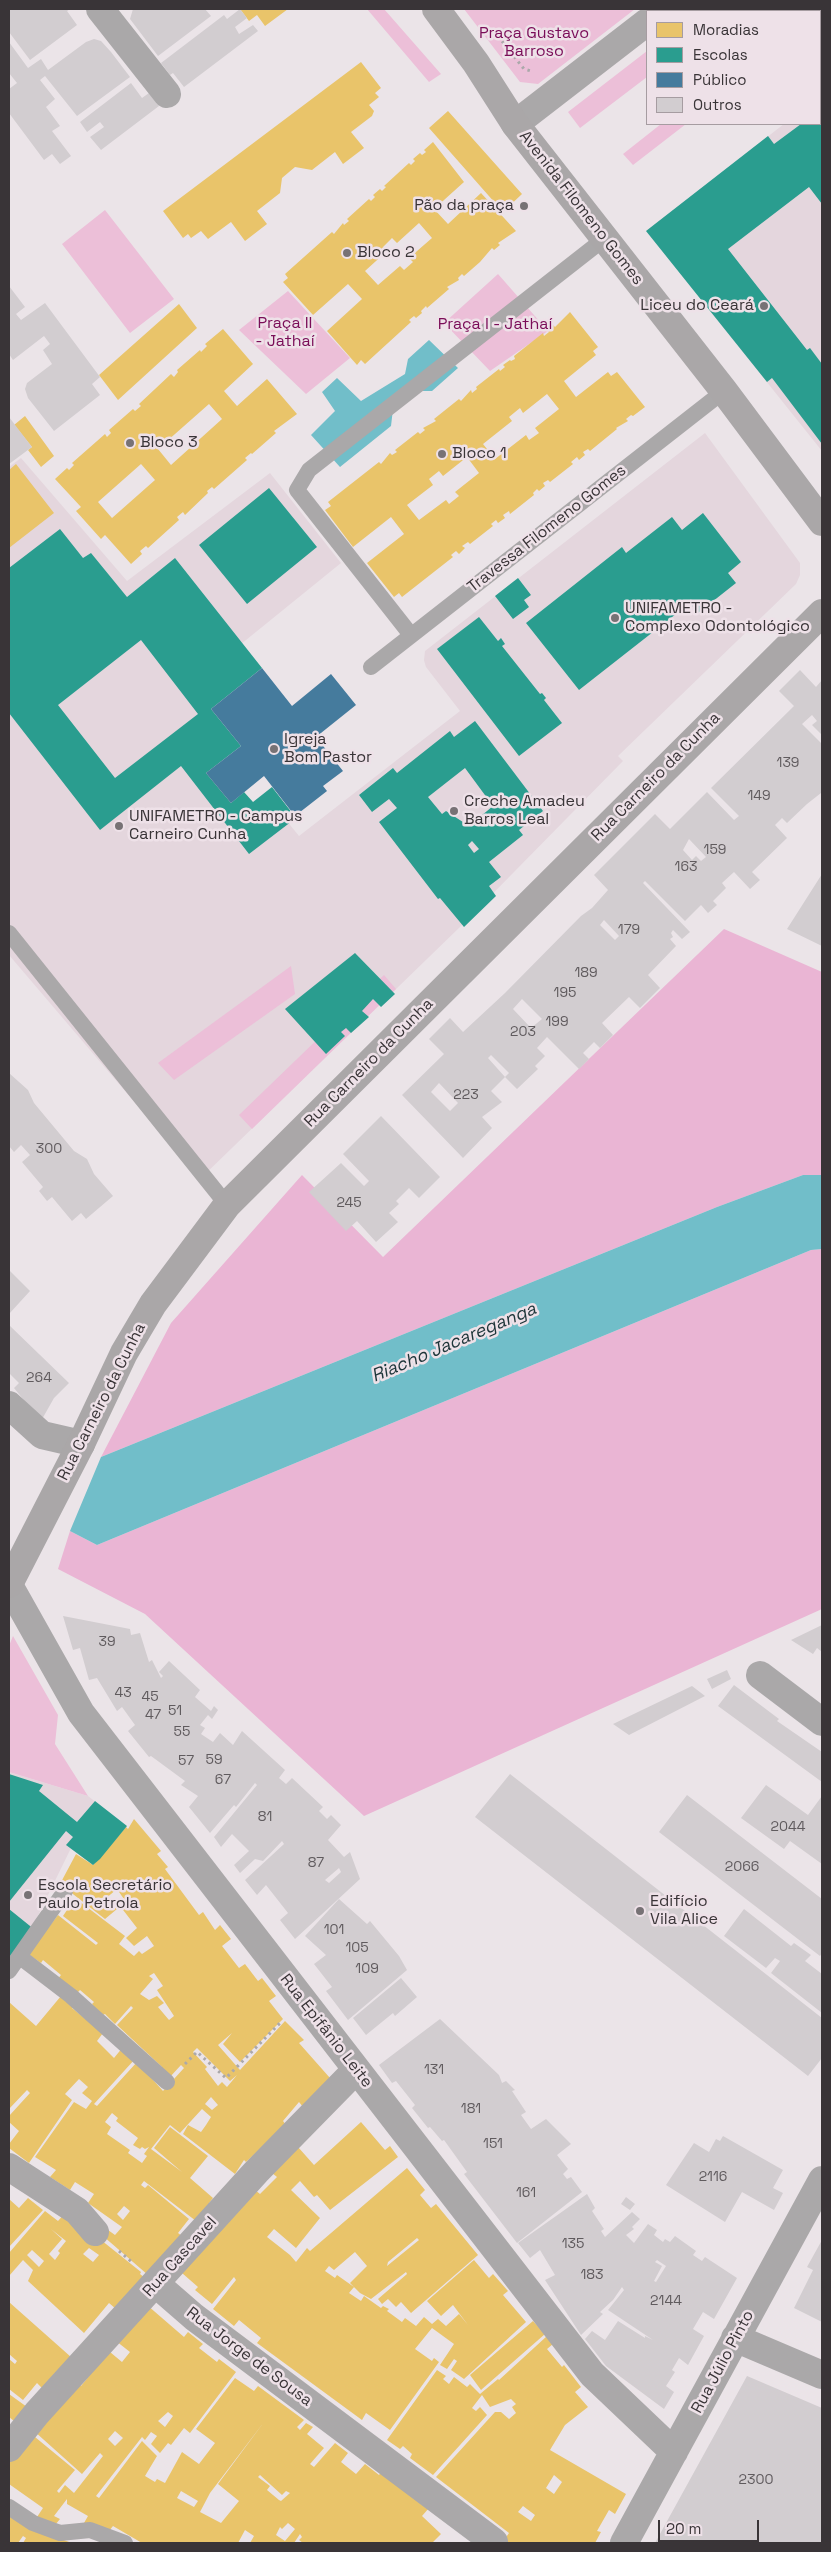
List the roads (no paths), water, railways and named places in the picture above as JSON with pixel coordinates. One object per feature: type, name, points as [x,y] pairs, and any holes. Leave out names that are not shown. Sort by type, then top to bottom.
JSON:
[{"type":"street","points":[[100,9],[167,94]]},
{"type":"street","name":"Avenida Filomeno Gomes","points":[[436,9],[476,63],[515,124],[724,391],[822,522]]},
{"type":"street","points":[[515,124],[646,23]]},
{"type":"street","name":"Rua Carneiro da Cunha","points":[[9,1584],[81,1444],[124,1353],[153,1304],[227,1205],[822,613]]},
{"type":"street","points":[[9,1405],[42,1435],[81,1444]]},
{"type":"street","name":"Rua Epifânio Leite","points":[[9,1584],[81,1713],[592,2374],[674,2452]]},
{"type":"street","points":[[760,1675],[822,1722]]},
{"type":"street","name":"Rua Cascavel","points":[[9,2448],[37,2413],[256,2172],[356,2070]]},
{"type":"street","points":[[9,2167],[77,2211],[95,2232]]},
{"type":"street","name":"Rua Júlio Pinto","points":[[624,2543],[822,2180]]},
{"type":"street","name":"Rua Jorge de Sousa","points":[[156,2284],[202,2323],[494,2542]]},
{"type":"street","points":[[735,2338],[822,2375]]},
{"type":"lane","points":[[411,636],[297,490],[301,481],[309,470],[604,239]]},
{"type":"lane","name":"Travessa Filomeno Gomes","points":[[371,667],[724,391]]},
{"type":"lane","points":[[9,933],[227,1205]]},
{"type":"lane","points":[[9,1971],[65,1891]]},
{"type":"lane","points":[[20,1957],[71,1996],[167,2082]]},
{"type":"lane","points":[[9,2508],[33,2523],[60,2533],[90,2530],[125,2543]]},
{"type":"water","points":[[429,340],[458,368],[432,391],[414,391],[393,409],[391,426],[340,467],[311,435],[335,411],[322,392],[337,378],[361,401],[405,374],[408,359]]},
{"type":"water","name":"Riacho Jacareganga","points":[[803,1175],[822,1175],[822,1249],[811,1250],[97,1545],[70,1531],[101,1457],[717,1207]]},
{"type":"place","name":"Pão da praça","points":[[524,206]]},
{"type":"place","name":"Bloco 2","points":[[347,253]]},
{"type":"place","name":"Liceu do Ceará","points":[[764,306]]},
{"type":"place","name":"Bloco 3","points":[[130,443]]},
{"type":"place","name":"Bloco 1","points":[[442,454]]},
{"type":"place","name":"UNIFAMETRO - Complexo Odontológico","points":[[615,618]]},
{"type":"place","name":"Igreja Bom Pastor","points":[[274,749]]},
{"type":"place","name":"Creche Amadeu Barros Leal","points":[[454,811]]},
{"type":"place","name":"UNIFAMETRO - Campus Carneiro Cunha","points":[[119,826]]},
{"type":"place","name":"Escola Secretário Paulo Petrola","points":[[28,1895]]},
{"type":"place","name":"Edifício Vila Alice","points":[[640,1911]]},
{"type":"park label","name":"Praça Gustavo Barroso","points":[[534,43]]},
{"type":"park label","name":"Praça I - Jathaí","points":[[495,325]]},
{"type":"park label","name":"Praça II - Jathaí","points":[[285,333]]}]
